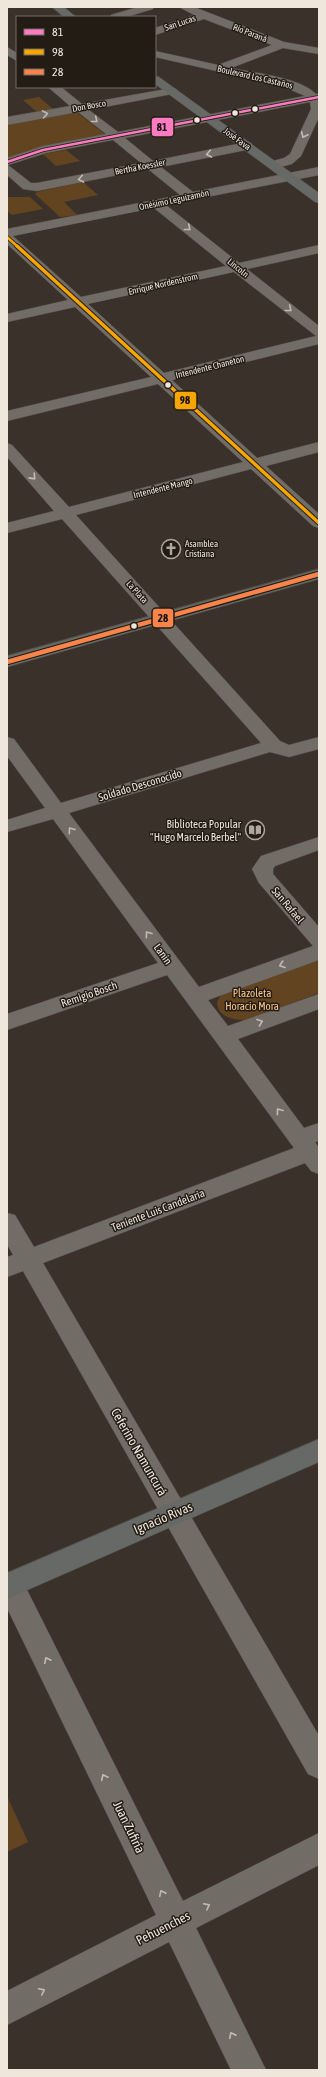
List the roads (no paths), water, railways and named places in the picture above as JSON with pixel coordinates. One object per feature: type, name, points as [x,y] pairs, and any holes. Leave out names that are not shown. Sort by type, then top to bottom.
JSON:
[{"type":"main road","points":[[58,7],[70,16]]},
{"type":"main road","name":"José Fava","points":[[156,79],[319,199]]},
{"type":"main road","points":[[7,662],[319,574]]},
{"type":"main road","name":"Ignacio Rivas","points":[[8,1585],[319,1450]]},
{"type":"street","points":[[118,16],[149,7]]},
{"type":"street","name":"Río Paraná","points":[[184,7],[282,45],[319,51]]},
{"type":"street","name":"San Lucas","points":[[156,32],[204,15]]},
{"type":"street","points":[[219,68],[282,45]]},
{"type":"street","name":"Boulevard Los Castaños","points":[[156,48],[230,63],[301,81],[317,94]]},
{"type":"street","points":[[7,50],[16,57]]},
{"type":"street","name":"Boulevard Los Castaños","points":[[156,54],[292,85],[317,94]]},
{"type":"street","points":[[55,88],[191,197]]},
{"type":"street","name":"Don Bosco","points":[[7,121],[172,91]]},
{"type":"street","points":[[7,162],[43,150],[209,118],[317,94],[317,109],[296,154],[288,161],[275,166]]},
{"type":"street","name":"Bertha Koessler","points":[[7,169],[26,185],[32,188],[247,146]]},
{"type":"street","points":[[275,166],[296,163],[309,155],[301,156],[296,154]]},
{"type":"street","name":"Onésimo Leguizamón","points":[[288,176],[319,167]]},
{"type":"street","name":"Onésimo Leguizamón","points":[[7,233],[60,224],[288,176],[319,171]]},
{"type":"street","name":"Lincoln","points":[[157,204],[319,333]]},
{"type":"street","name":"Onésimo Leguizamón","points":[[7,237],[60,224]]},
{"type":"street","points":[[7,237],[319,523]]},
{"type":"street","name":"Enrique Nordenstrom","points":[[7,318],[319,249]]},
{"type":"street","name":"Intendente Chaneton","points":[[7,416],[319,340]]},
{"type":"street","name":"Intendente Mango","points":[[7,528],[319,447]]},
{"type":"street","name":"La Plata","points":[[7,448],[279,748]]},
{"type":"street","name":"Lanín","points":[[7,743],[223,1036],[312,1147]]},
{"type":"street","name":"Soldado Desconocido","points":[[7,826],[57,810],[279,748],[293,751],[319,743]]},
{"type":"street","name":"San Rafael","points":[[319,844],[273,859],[263,867],[262,871],[266,878],[319,941]]},
{"type":"street","points":[[194,997],[319,952]]},
{"type":"street","name":"Remigio Bosch","points":[[7,1022],[171,966]]},
{"type":"street","points":[[223,1036],[319,1000]]},
{"type":"street","name":"Teniente Luis Candelaria","points":[[18,1263],[312,1147]]},
{"type":"street","name":"Ceferino Namuncurá","points":[[7,1222],[18,1263],[174,1513],[319,1764]]},
{"type":"street","name":"Juan Zufiría","points":[[8,1585],[249,2070]]},
{"type":"street","name":"Pehuenches","points":[[7,2009],[319,1848]]},
{"type":"place","name":"Asamblea Cristiana","points":[[171,549]]},
{"type":"place","name":"Biblioteca Popular \"Hugo Marcelo Berbel\"","points":[[255,830]]},
{"type":"park label","name":"Plazoleta Horacio Mora","points":[[252,999]]}]
